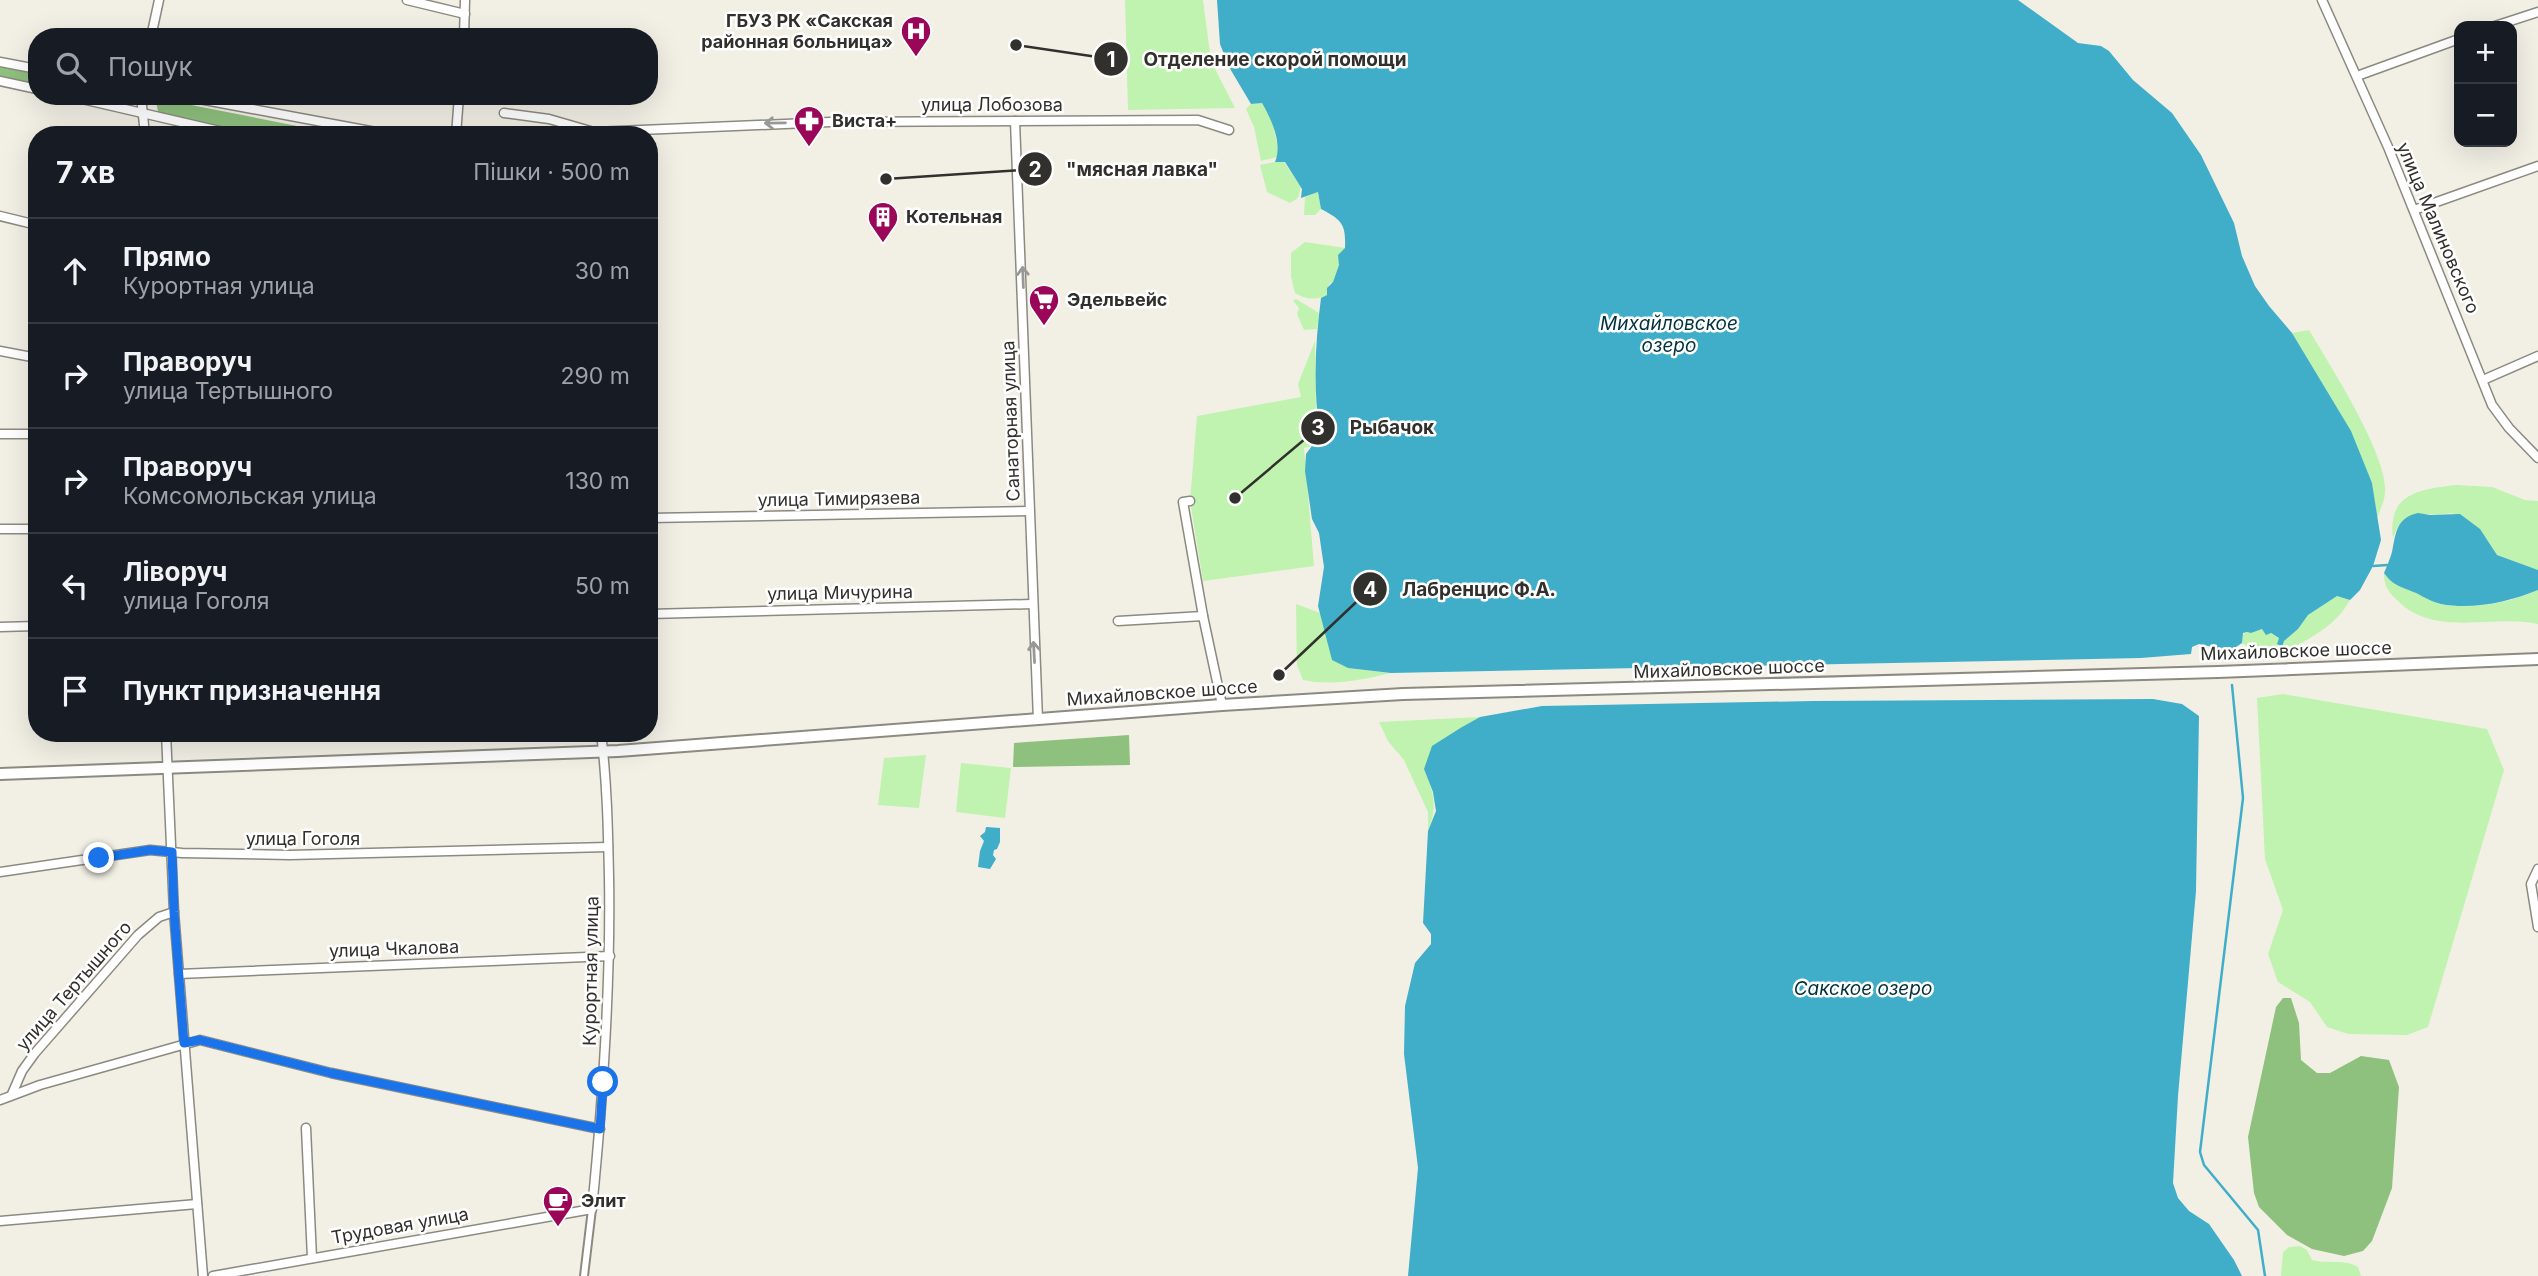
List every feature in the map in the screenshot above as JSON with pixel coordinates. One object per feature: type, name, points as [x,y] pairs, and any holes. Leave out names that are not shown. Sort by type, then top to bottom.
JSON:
[{"type":"main road","name":"Михайловское шоссе","points":[[0,774],[603,751],[1403,694],[2204,673],[2538,659]]},
{"type":"street","points":[[153,28],[159,0]]},
{"type":"street","points":[[407,0],[465,14]]},
{"type":"street","points":[[464,28],[465,0]]},
{"type":"street","name":"улица Малиновского","points":[[2322,0],[2414,210],[2493,405],[2516,435],[2538,457]]},
{"type":"street","points":[[2510,21],[2538,12]]},
{"type":"street","points":[[2357,76],[2454,41]]},
{"type":"street","points":[[0,62],[28,67]]},
{"type":"street","points":[[0,81],[28,87]]},
{"type":"street","points":[[108,105],[199,126]]},
{"type":"street","points":[[142,105],[144,126]]},
{"type":"street","points":[[231,105],[344,126]]},
{"type":"street","points":[[457,126],[458,105]]},
{"type":"street","name":"улица Лобозова","points":[[504,113],[549,119],[569,126]]},
{"type":"street","name":"улица Лобозова","points":[[658,128],[758,123],[1198,120],[1229,130]]},
{"type":"street","name":"Санаторная улица","points":[[1015,121],[1038,720]]},
{"type":"street","points":[[2414,210],[2538,166]]},
{"type":"street","points":[[0,216],[28,223]]},
{"type":"street","points":[[0,351],[28,356]]},
{"type":"street","points":[[2483,380],[2538,356]]},
{"type":"street","points":[[0,434],[28,434]]},
{"type":"street","points":[[1190,501],[1183,502],[1203,616],[1223,705]]},
{"type":"street","name":"улица Тимирязева","points":[[658,518],[1029,511]]},
{"type":"street","points":[[0,529],[28,529]]},
{"type":"street","name":"улица Мичурина","points":[[658,614],[1032,604]]},
{"type":"street","points":[[1118,621],[1203,616]]},
{"type":"street","points":[[0,627],[28,626]]},
{"type":"street","points":[[166,742],[174,912],[203,1276]]},
{"type":"street","name":"Курортная улица","points":[[584,1276],[600,1129],[610,956],[607,772],[602,742]]},
{"type":"street","name":"улица Гоголя","points":[[0,872],[150,850],[290,855],[608,848]]},
{"type":"street","points":[[2538,869],[2531,884],[2538,927]]},
{"type":"street","name":"улица Тертышного","points":[[12,1094],[22,1071],[35,1053],[138,935],[159,917],[174,912]]},
{"type":"street","name":"улица Чкалова","points":[[179,974],[610,956]]},
{"type":"street","points":[[0,1100],[12,1094],[200,1040],[331,1073],[600,1129]]},
{"type":"street","points":[[306,1128],[312,1258]]},
{"type":"street","points":[[0,1221],[197,1204]]},
{"type":"street","name":"Трудовая улица","points":[[213,1276],[592,1209]]},
{"type":"green space","points":[[1125,0],[1203,0],[1211,61],[1235,108],[1128,110]]},
{"type":"green space","points":[[0,67],[28,72],[28,84],[0,79]]},
{"type":"green space","points":[[1262,103],[1272,121],[1279,153],[1277,157],[1261,161],[1254,127],[1246,109],[1251,104]]},
{"type":"green space","points":[[157,105],[191,105],[297,126],[205,126],[159,116]]},
{"type":"green space","points":[[1284,162],[1301,187],[1298,198],[1290,203],[1267,192],[1260,165]]},
{"type":"green space","points":[[1318,192],[1321,209],[1315,215],[1304,215],[1305,197]]},
{"type":"green space","points":[[1305,242],[1345,248],[1333,282],[1329,284],[1327,295],[1323,297],[1302,297],[1295,293],[1291,277],[1291,253]]},
{"type":"green space","points":[[1296,299],[1319,313],[1317,329],[1304,330],[1297,314],[1299,308],[1293,301]]},
{"type":"green space","points":[[2309,330],[2356,410],[2377,456],[2385,492],[2377,518],[2372,483],[2292,333]]},
{"type":"green space","points":[[1315,341],[1316,412],[1320,435],[1312,446],[1304,448],[1314,566],[1203,581],[1190,501],[1197,416],[1301,397],[1298,384]]},
{"type":"green space","points":[[2456,485],[2492,487],[2525,500],[2538,501],[2538,570],[2497,555],[2485,537],[2452,513],[2410,516],[2403,520],[2393,538],[2395,511],[2409,496]]},
{"type":"green space","points":[[2384,573],[2398,586],[2434,602],[2453,606],[2491,604],[2538,590],[2538,624],[2502,621],[2465,623],[2429,619],[2413,612],[2389,592]]},
{"type":"green space","points":[[2337,596],[2350,600],[2331,623],[2316,635],[2290,649],[2282,647],[2284,641],[2298,629],[2308,615]]},
{"type":"green space","points":[[1296,604],[1320,613],[1333,660],[1348,668],[1391,673],[1336,682],[1303,680],[1297,665]]},
{"type":"green space","points":[[2262,629],[2279,638],[2276,651],[2247,655],[2247,646],[2242,643],[2243,634]]},
{"type":"green space","points":[[2283,694],[2487,729],[2504,770],[2428,1027],[2407,1035],[2348,1034],[2327,1027],[2310,1002],[2278,982],[2268,954],[2283,910],[2265,859],[2257,698]]},
{"type":"green space","points":[[1480,717],[1462,727],[1424,769],[1434,800],[1428,831],[1428,812],[1404,760],[1388,741],[1379,722]]},
{"type":"green space","points":[[1129,735],[1130,765],[1013,767],[1014,743]]},
{"type":"green space","points":[[926,755],[919,808],[878,805],[884,758]]},
{"type":"green space","points":[[961,763],[1011,768],[1005,818],[956,812]]},
{"type":"green space","points":[[2283,998],[2291,998],[2299,1023],[2301,1060],[2317,1073],[2330,1073],[2361,1056],[2389,1060],[2399,1087],[2392,1188],[2372,1241],[2363,1251],[2344,1256],[2312,1249],[2287,1235],[2259,1207],[2254,1193],[2248,1137],[2276,1007]]},
{"type":"green space","points":[[2300,1246],[2307,1250],[2312,1260],[2353,1265],[2358,1267],[2361,1276],[2281,1276],[2283,1252],[2289,1247]]},
{"type":"water","name":"Михайловское озеро","points":[[1217,0],[2018,0],[2078,43],[2101,46],[2109,51],[2133,80],[2172,113],[2201,155],[2234,223],[2242,256],[2255,286],[2292,333],[2351,431],[2372,483],[2381,540],[2373,566],[2360,590],[2350,600],[2337,596],[2308,615],[2298,629],[2284,641],[2282,647],[2277,644],[2279,638],[2271,633],[2266,635],[2262,629],[2243,633],[2242,643],[2230,651],[2218,652],[2217,648],[2199,644],[2192,647],[2191,654],[2141,658],[1391,673],[1348,668],[1332,660],[1318,606],[1324,567],[1319,533],[1312,519],[1305,471],[1306,454],[1320,435],[1316,366],[1321,298],[1327,295],[1327,288],[1333,282],[1339,265],[1338,255],[1345,248],[1345,233],[1334,216],[1321,209],[1318,192],[1301,198],[1302,189],[1285,162],[1275,162],[1277,139],[1269,116],[1262,103],[1251,104],[1229,67],[1220,44]]},
{"type":"water","points":[[2418,513],[2460,514],[2480,529],[2497,555],[2538,570],[2538,590],[2491,604],[2453,606],[2434,602],[2394,583],[2384,573],[2396,533],[2405,519]]},
{"type":"water","name":"Сакское озеро","points":[[2153,699],[2182,704],[2199,716],[2196,891],[2173,1183],[2178,1198],[2189,1211],[2209,1224],[2242,1276],[1408,1276],[1418,1168],[1404,1054],[1405,1006],[1415,963],[1431,944],[1431,934],[1423,923],[1428,831],[1436,811],[1433,792],[1424,769],[1432,746],[1480,717],[1542,706]]},
{"type":"water","points":[[986,827],[1000,828],[1000,842],[993,855],[996,859],[990,869],[978,867],[984,841],[980,836]]},
{"type":"waterway","points":[[2373,566],[2387,565]]},
{"type":"waterway","points":[[2232,685],[2243,798],[2200,1152],[2204,1165],[2258,1230],[2265,1276]]},
{"type":"place","name":"Отделение скорой помощи","points":[[1016,45]]},
{"type":"place","name":"ГБУЗ РК «Сакская районная больница»","points":[[916,58]]},
{"type":"place","name":"Виста+","points":[[809,148]]},
{"type":"place","name":"\"мясная лавка\"","points":[[886,179]]},
{"type":"place","name":"Котельная","points":[[883,244]]},
{"type":"place","name":"Эдельвейс","points":[[1044,327]]},
{"type":"place","name":"Рыбачок","points":[[1235,498]]},
{"type":"place","name":"Лабренцис Ф.А.","points":[[1279,675]]},
{"type":"place","name":"Элит","points":[[558,1228]]},
{"type":"route","points":[[99,858],[150,850],[172,852],[184,1043],[200,1040],[331,1073],[600,1129],[603,1082]]}]
